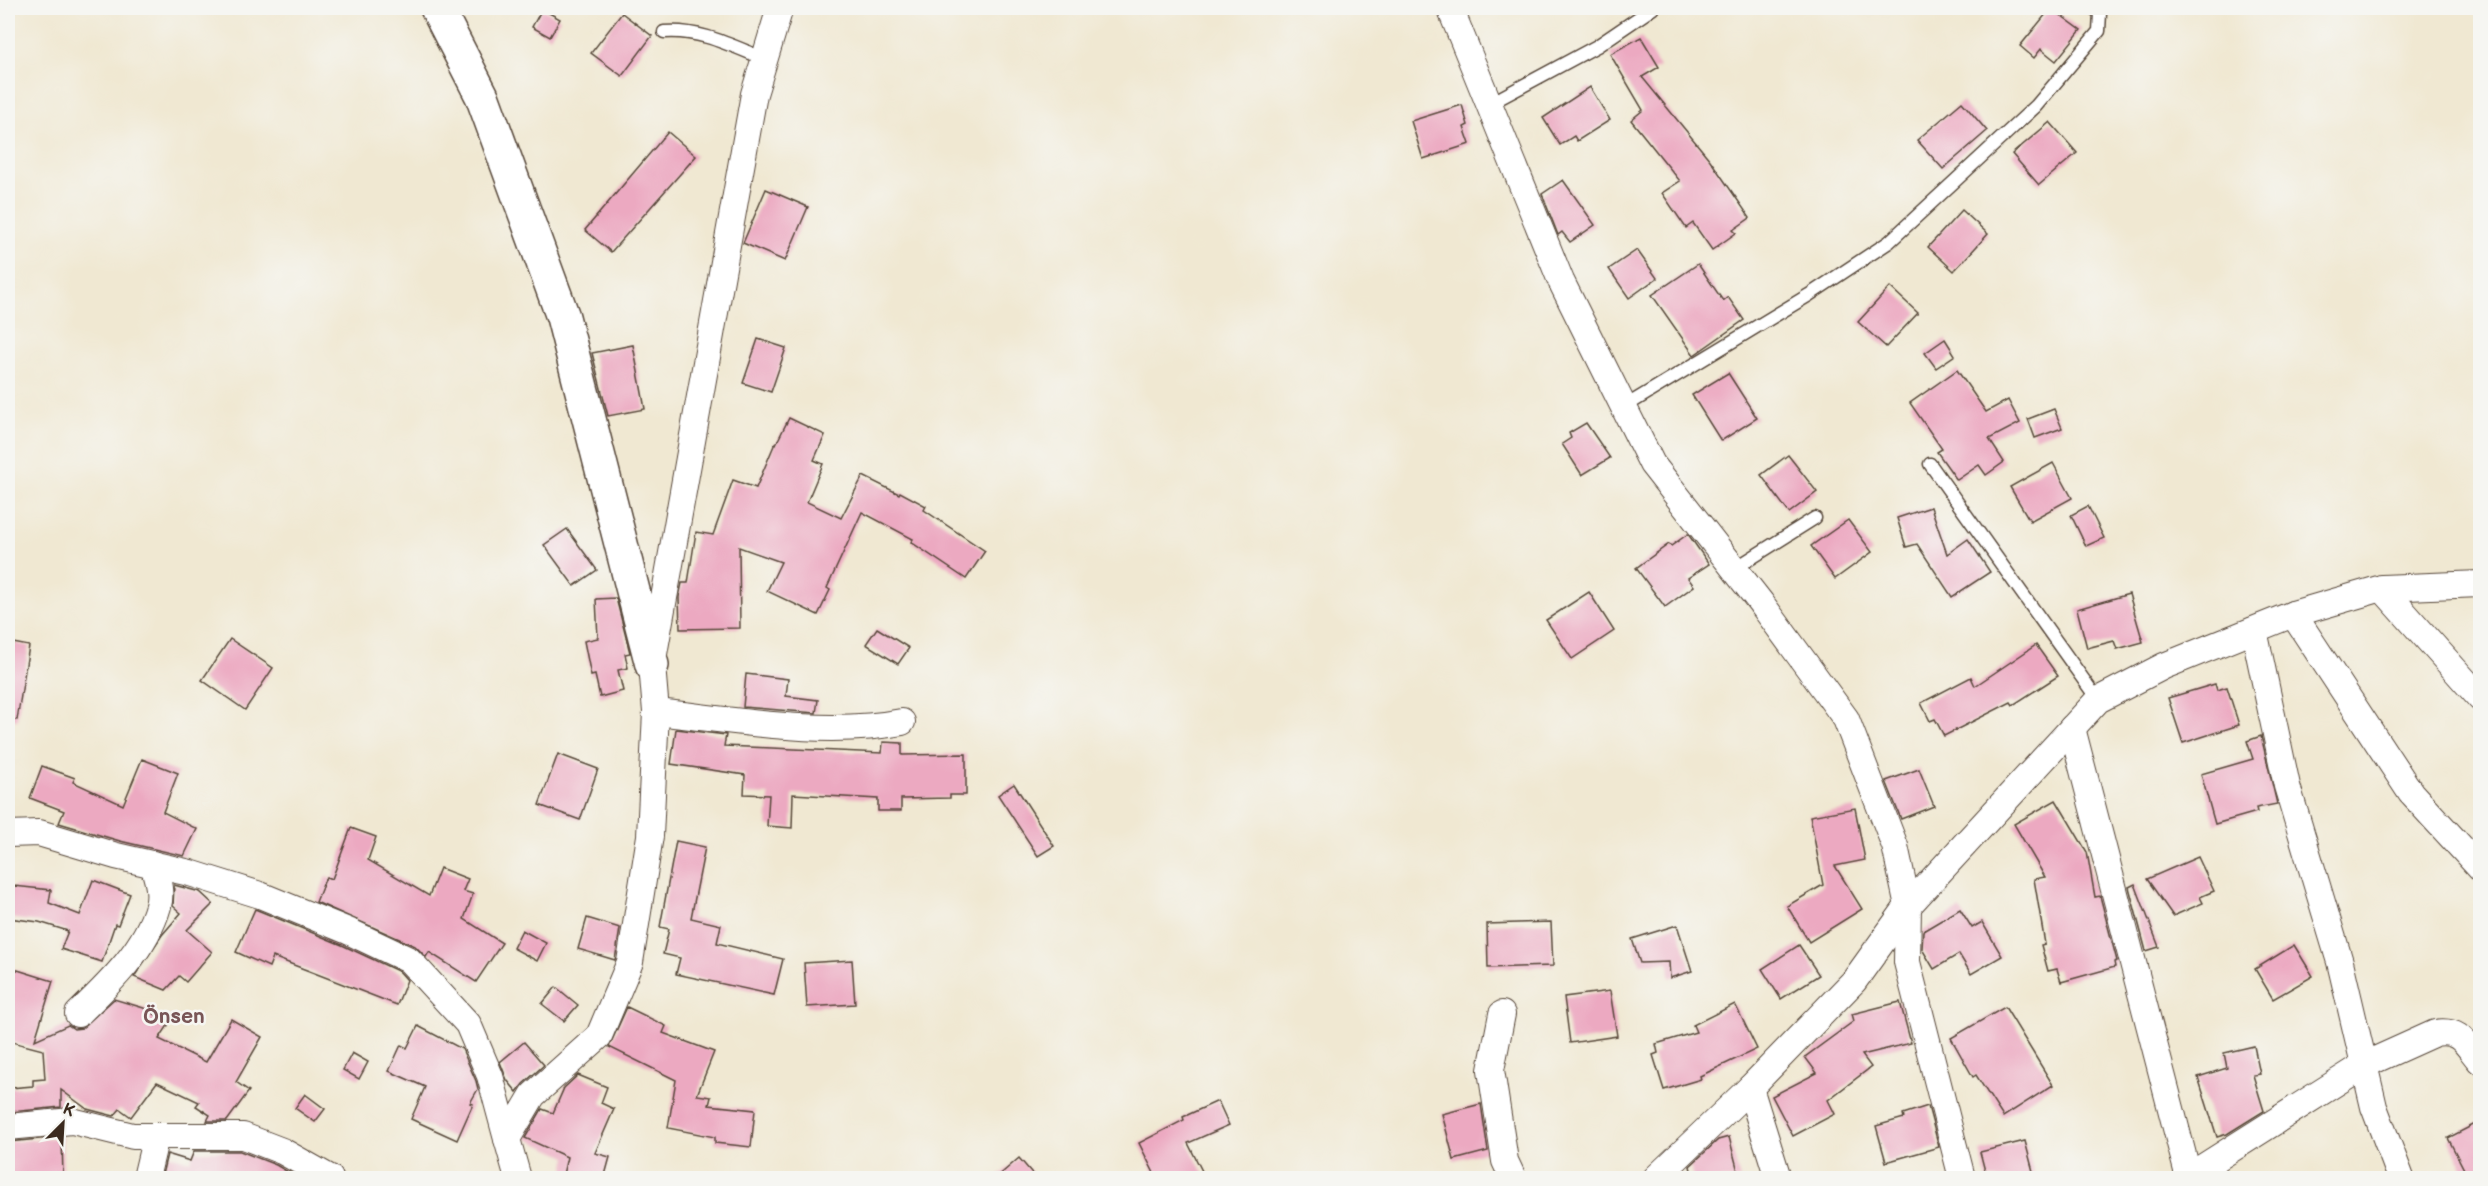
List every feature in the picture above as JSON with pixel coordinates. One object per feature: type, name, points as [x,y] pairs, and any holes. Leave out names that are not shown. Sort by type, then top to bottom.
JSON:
[{"type":"street","points":[[437,8],[482,96],[562,317],[652,665],[656,712],[650,836],[630,962],[599,1036],[533,1095],[507,1139]]},
{"type":"street","points":[[652,665],[754,94],[780,8]]},
{"type":"street","points":[[1450,8],[1561,281],[1652,464],[1846,719],[1895,846],[1908,906],[1907,962],[1962,1179]]},
{"type":"street","points":[[1656,1179],[1750,1088],[1854,981],[1908,906],[2098,700],[2164,666],[2293,614],[2382,588],[2481,585]]},
{"type":"street","points":[[2382,588],[2481,698]]},
{"type":"street","points":[[2293,614],[2411,793],[2481,868]]},
{"type":"street","points":[[2253,630],[2287,786],[2340,962],[2374,1107],[2401,1179]]},
{"type":"street","points":[[656,712],[801,727],[883,726],[902,722]]},
{"type":"street","points":[[2072,728],[2188,1178],[2364,1065],[2435,1033],[2445,1031],[2457,1034],[2481,1061]]},
{"type":"street","points":[[8,834],[39,833],[116,856],[190,873],[260,895],[348,931],[409,960],[468,1024],[489,1076],[518,1179]]},
{"type":"street","points":[[78,1014],[137,951],[159,905],[159,885],[153,864]]},
{"type":"street","points":[[1502,1014],[1491,1070],[1505,1161],[1513,1179]]},
{"type":"street","points":[[1750,1088],[1778,1179]]},
{"type":"street","points":[[8,1127],[72,1121],[133,1136],[243,1136],[282,1151],[330,1179]]},
{"type":"street","points":[[146,1179],[156,1136]]},
{"type":"lane","points":[[1624,407],[1809,295],[1889,242],[2036,106],[2099,31],[2100,13],[2094,8]]},
{"type":"lane","points":[[1489,104],[1597,46],[1649,9]]},
{"type":"lane","points":[[664,32],[682,31],[707,37],[765,59]]},
{"type":"lane","points":[[1930,464],[2098,700]]},
{"type":"lane","points":[[1734,569],[1815,518]]},
{"type":"building","points":[[2051,8],[2081,30],[2056,61],[2041,49],[2034,58],[2020,46]]},
{"type":"building","points":[[542,9],[560,19],[550,37],[532,27]]},
{"type":"building","points":[[622,13],[652,36],[622,76],[591,53]]},
{"type":"building","points":[[1641,37],[1659,67],[1642,77],[1710,160],[1750,218],[1733,230],[1736,233],[1712,250],[1693,223],[1686,228],[1662,193],[1680,181],[1631,120],[1643,110],[1610,54]]},
{"type":"building","points":[[1590,87],[1610,120],[1577,141],[1574,136],[1560,145],[1543,118]]},
{"type":"building","points":[[1962,102],[1987,131],[1943,169],[1917,140]]},
{"type":"building","points":[[1462,105],[1468,125],[1464,127],[1470,144],[1423,159],[1411,121]]},
{"type":"building","points":[[2050,122],[2077,153],[2039,185],[2012,154]]},
{"type":"building","points":[[668,132],[696,156],[611,252],[585,230]]},
{"type":"building","points":[[1563,180],[1595,225],[1570,242],[1562,232],[1558,235],[1542,194]]},
{"type":"building","points":[[766,189],[808,207],[785,261],[743,243]]},
{"type":"building","points":[[1962,210],[1988,234],[1954,271],[1928,247]]},
{"type":"building","points":[[1637,250],[1657,278],[1629,298],[1609,269]]},
{"type":"building","points":[[1698,264],[1723,301],[1728,297],[1744,320],[1694,355],[1652,295]]},
{"type":"building","points":[[1890,287],[1918,313],[1886,347],[1858,322]]},
{"type":"building","points":[[758,339],[786,348],[771,392],[743,383]]},
{"type":"building","points":[[1945,339],[1955,355],[1936,368],[1925,353]]},
{"type":"building","points":[[633,345],[645,409],[608,416],[592,353]]},
{"type":"building","points":[[1957,370],[1986,412],[2008,400],[2020,423],[1989,439],[2004,462],[1986,475],[1979,465],[1957,480],[1937,452],[1942,449],[1910,403]]},
{"type":"building","points":[[1728,373],[1757,418],[1721,441],[1692,395]]},
{"type":"building","points":[[2054,409],[2062,428],[2035,438],[2028,419]]},
{"type":"building","points":[[789,418],[825,435],[814,460],[823,464],[807,502],[841,518],[863,476],[899,494],[900,492],[926,506],[924,510],[985,551],[966,579],[911,542],[913,539],[862,512],[827,588],[830,590],[818,615],[767,591],[781,562],[739,547],[740,628],[680,629],[679,597],[682,583],[688,583],[696,532],[713,535],[733,480],[756,488],[775,443]]},
{"type":"building","points":[[1586,423],[1610,458],[1582,475],[1562,444],[1571,438],[1569,433]]},
{"type":"building","points":[[1788,455],[1817,492],[1789,513],[1761,475]]},
{"type":"building","points":[[2053,463],[2072,498],[2030,521],[2010,487]]},
{"type":"building","points":[[2088,506],[2104,538],[2086,546],[2071,515]]},
{"type":"building","points":[[1931,507],[1947,554],[1968,539],[1990,572],[1952,597],[1917,544],[1906,547],[1897,518]]},
{"type":"building","points":[[1848,520],[1872,552],[1835,579],[1811,546]]},
{"type":"building","points":[[567,529],[597,570],[574,586],[544,545]]},
{"type":"building","points":[[1688,534],[1709,564],[1688,578],[1694,586],[1665,607],[1636,568],[1669,544],[1671,546]]},
{"type":"building","points":[[1589,592],[1614,631],[1572,659],[1546,620]]},
{"type":"building","points":[[2129,594],[2143,642],[2117,649],[2114,641],[2087,648],[2077,609]]},
{"type":"building","points":[[616,598],[630,653],[625,654],[628,668],[618,670],[623,691],[600,697],[595,675],[591,676],[584,641],[598,638],[596,599]]},
{"type":"building","points":[[877,628],[909,648],[898,664],[866,644]]},
{"type":"building","points":[[230,639],[273,668],[245,710],[202,680]]},
{"type":"building","points":[[8,642],[29,646],[17,720],[8,719]]},
{"type":"building","points":[[2036,645],[2058,676],[2013,705],[2011,702],[1944,736],[1935,719],[1930,721],[1921,703],[1971,677],[1975,686]]},
{"type":"building","points":[[746,674],[788,679],[786,696],[818,700],[816,713],[743,707]]},
{"type":"building","points":[[2215,684],[2217,690],[2227,687],[2239,725],[2183,743],[2168,698]]},
{"type":"building","points":[[676,729],[726,735],[724,746],[882,753],[883,742],[902,743],[902,755],[966,754],[966,795],[950,795],[950,798],[901,799],[901,811],[878,811],[878,799],[793,794],[792,828],[767,826],[769,795],[744,794],[745,775],[671,764]]},
{"type":"building","points":[[2261,736],[2277,804],[2256,808],[2257,812],[2215,824],[2201,774],[2253,759],[2247,741]]},
{"type":"building","points":[[558,754],[598,769],[580,820],[539,805]]},
{"type":"building","points":[[142,759],[178,773],[163,812],[197,829],[184,856],[120,841],[59,823],[64,811],[30,798],[42,766],[75,778],[73,782],[123,805]]},
{"type":"building","points":[[1919,769],[1934,806],[1901,819],[1886,781]]},
{"type":"building","points":[[1014,784],[1054,846],[1038,856],[998,795]]},
{"type":"building","points":[[2056,800],[2087,852],[2095,897],[2100,896],[2117,961],[2114,962],[2115,967],[2061,982],[2057,969],[2048,971],[2041,945],[2045,944],[2034,879],[2045,877],[2014,824]]},
{"type":"building","points":[[1855,808],[1865,860],[1835,866],[1862,909],[1809,942],[1787,906],[1823,885],[1810,816]]},
{"type":"building","points":[[351,828],[376,837],[368,860],[429,896],[440,868],[468,879],[463,891],[473,894],[464,919],[502,943],[476,982],[429,952],[426,957],[415,946],[316,902],[326,877],[332,879]]},
{"type":"building","points":[[676,841],[705,847],[691,918],[721,925],[717,943],[783,959],[774,995],[676,974],[680,958],[663,954],[669,929],[660,927]]},
{"type":"building","points":[[2198,857],[2214,891],[2200,897],[2203,903],[2173,916],[2147,879]]},
{"type":"building","points":[[93,880],[130,894],[118,925],[115,924],[102,962],[61,949],[68,931],[39,922],[8,918],[8,888],[13,889],[14,886],[51,890],[49,903],[80,915]]},
{"type":"building","points":[[2135,884],[2159,947],[2146,951],[2129,887]]},
{"type":"building","points":[[174,885],[200,892],[213,904],[187,930],[212,952],[186,982],[179,976],[166,990],[134,977],[162,935],[181,913],[173,906]]},
{"type":"building","points":[[255,909],[400,972],[407,980],[397,1005],[273,957],[269,967],[236,952]]},
{"type":"building","points":[[1960,909],[1972,928],[1982,922],[2002,956],[1971,974],[1959,954],[1934,969],[1922,949],[1923,931]]},
{"type":"building","points":[[587,918],[620,928],[615,960],[578,949]]},
{"type":"building","points":[[1551,922],[1553,966],[1488,968],[1487,924]]},
{"type":"building","points":[[1677,925],[1692,971],[1670,978],[1669,962],[1640,963],[1632,939]]},
{"type":"building","points":[[522,930],[546,943],[537,961],[513,948]]},
{"type":"building","points":[[1799,945],[1819,975],[1781,999],[1762,969]]},
{"type":"building","points":[[2294,945],[2313,976],[2273,999],[2255,969]]},
{"type":"building","points":[[852,960],[855,1004],[807,1007],[804,963]]},
{"type":"building","points":[[8,967],[53,981],[35,1040],[68,1025],[74,1029],[82,1028],[114,999],[147,1009],[169,1024],[159,1039],[206,1062],[231,1019],[262,1037],[236,1082],[249,1091],[227,1121],[207,1121],[210,1115],[196,1106],[199,1102],[157,1082],[131,1117],[120,1109],[114,1116],[87,1109],[61,1090],[61,1107],[11,1112],[10,1088],[33,1086],[33,1080],[45,1079],[43,1050],[8,1041]]},
{"type":"building","points":[[556,987],[578,1005],[564,1021],[542,1004]]},
{"type":"building","points":[[1610,991],[1617,1036],[1570,1043],[1564,997]]},
{"type":"building","points":[[1900,1002],[1911,1043],[1862,1055],[1871,1067],[1828,1100],[1835,1114],[1793,1136],[1772,1096],[1817,1073],[1805,1057],[1854,1021],[1852,1014]]},
{"type":"building","points":[[1735,1004],[1757,1049],[1700,1076],[1701,1079],[1664,1090],[1653,1055],[1658,1053],[1656,1044],[1696,1032],[1693,1025]]},
{"type":"building","points":[[627,1007],[666,1026],[663,1033],[714,1052],[697,1095],[711,1097],[709,1105],[755,1110],[751,1147],[715,1143],[715,1137],[668,1128],[676,1080],[609,1047]]},
{"type":"building","points":[[2005,1007],[2053,1085],[2003,1117],[1976,1075],[1973,1077],[1951,1038]]},
{"type":"building","points":[[418,1026],[462,1049],[476,1081],[478,1089],[470,1103],[473,1104],[457,1140],[411,1119],[425,1087],[389,1071],[401,1045],[407,1048]]},
{"type":"building","points":[[524,1042],[544,1065],[517,1092],[507,1080],[500,1062]]},
{"type":"building","points":[[2254,1046],[2260,1074],[2253,1075],[2264,1111],[2227,1134],[2217,1137],[2198,1077],[2227,1068],[2224,1053]]},
{"type":"building","points":[[352,1053],[368,1062],[359,1079],[343,1070]]},
{"type":"building","points":[[578,1075],[607,1087],[601,1103],[614,1109],[595,1153],[610,1157],[604,1179],[562,1179],[567,1157],[525,1138],[542,1109],[553,1113],[564,1088]]},
{"type":"building","points":[[305,1094],[325,1109],[315,1122],[295,1108]]},
{"type":"building","points":[[1218,1101],[1229,1125],[1188,1143],[1206,1179],[1157,1179],[1139,1143],[1184,1120],[1183,1117]]},
{"type":"building","points":[[1481,1104],[1488,1151],[1454,1160],[1442,1114]]},
{"type":"building","points":[[1928,1106],[1939,1147],[1886,1162],[1876,1126],[1904,1118],[1903,1114]]},
{"type":"building","points":[[2481,1121],[2481,1171],[2468,1177],[2448,1138]]},
{"type":"building","points":[[62,1137],[63,1179],[8,1179],[8,1142]]},
{"type":"building","points":[[1729,1137],[1740,1179],[1693,1179],[1690,1166],[1718,1140]]},
{"type":"building","points":[[2025,1141],[2035,1179],[1987,1179],[1980,1152]]},
{"type":"building","points":[[194,1151],[240,1151],[276,1165],[300,1179],[161,1179],[167,1154],[190,1161]]},
{"type":"building","points":[[1019,1158],[1037,1179],[995,1179]]},
{"type":"district","name":"Önsen","points":[[174,1016]]}]
